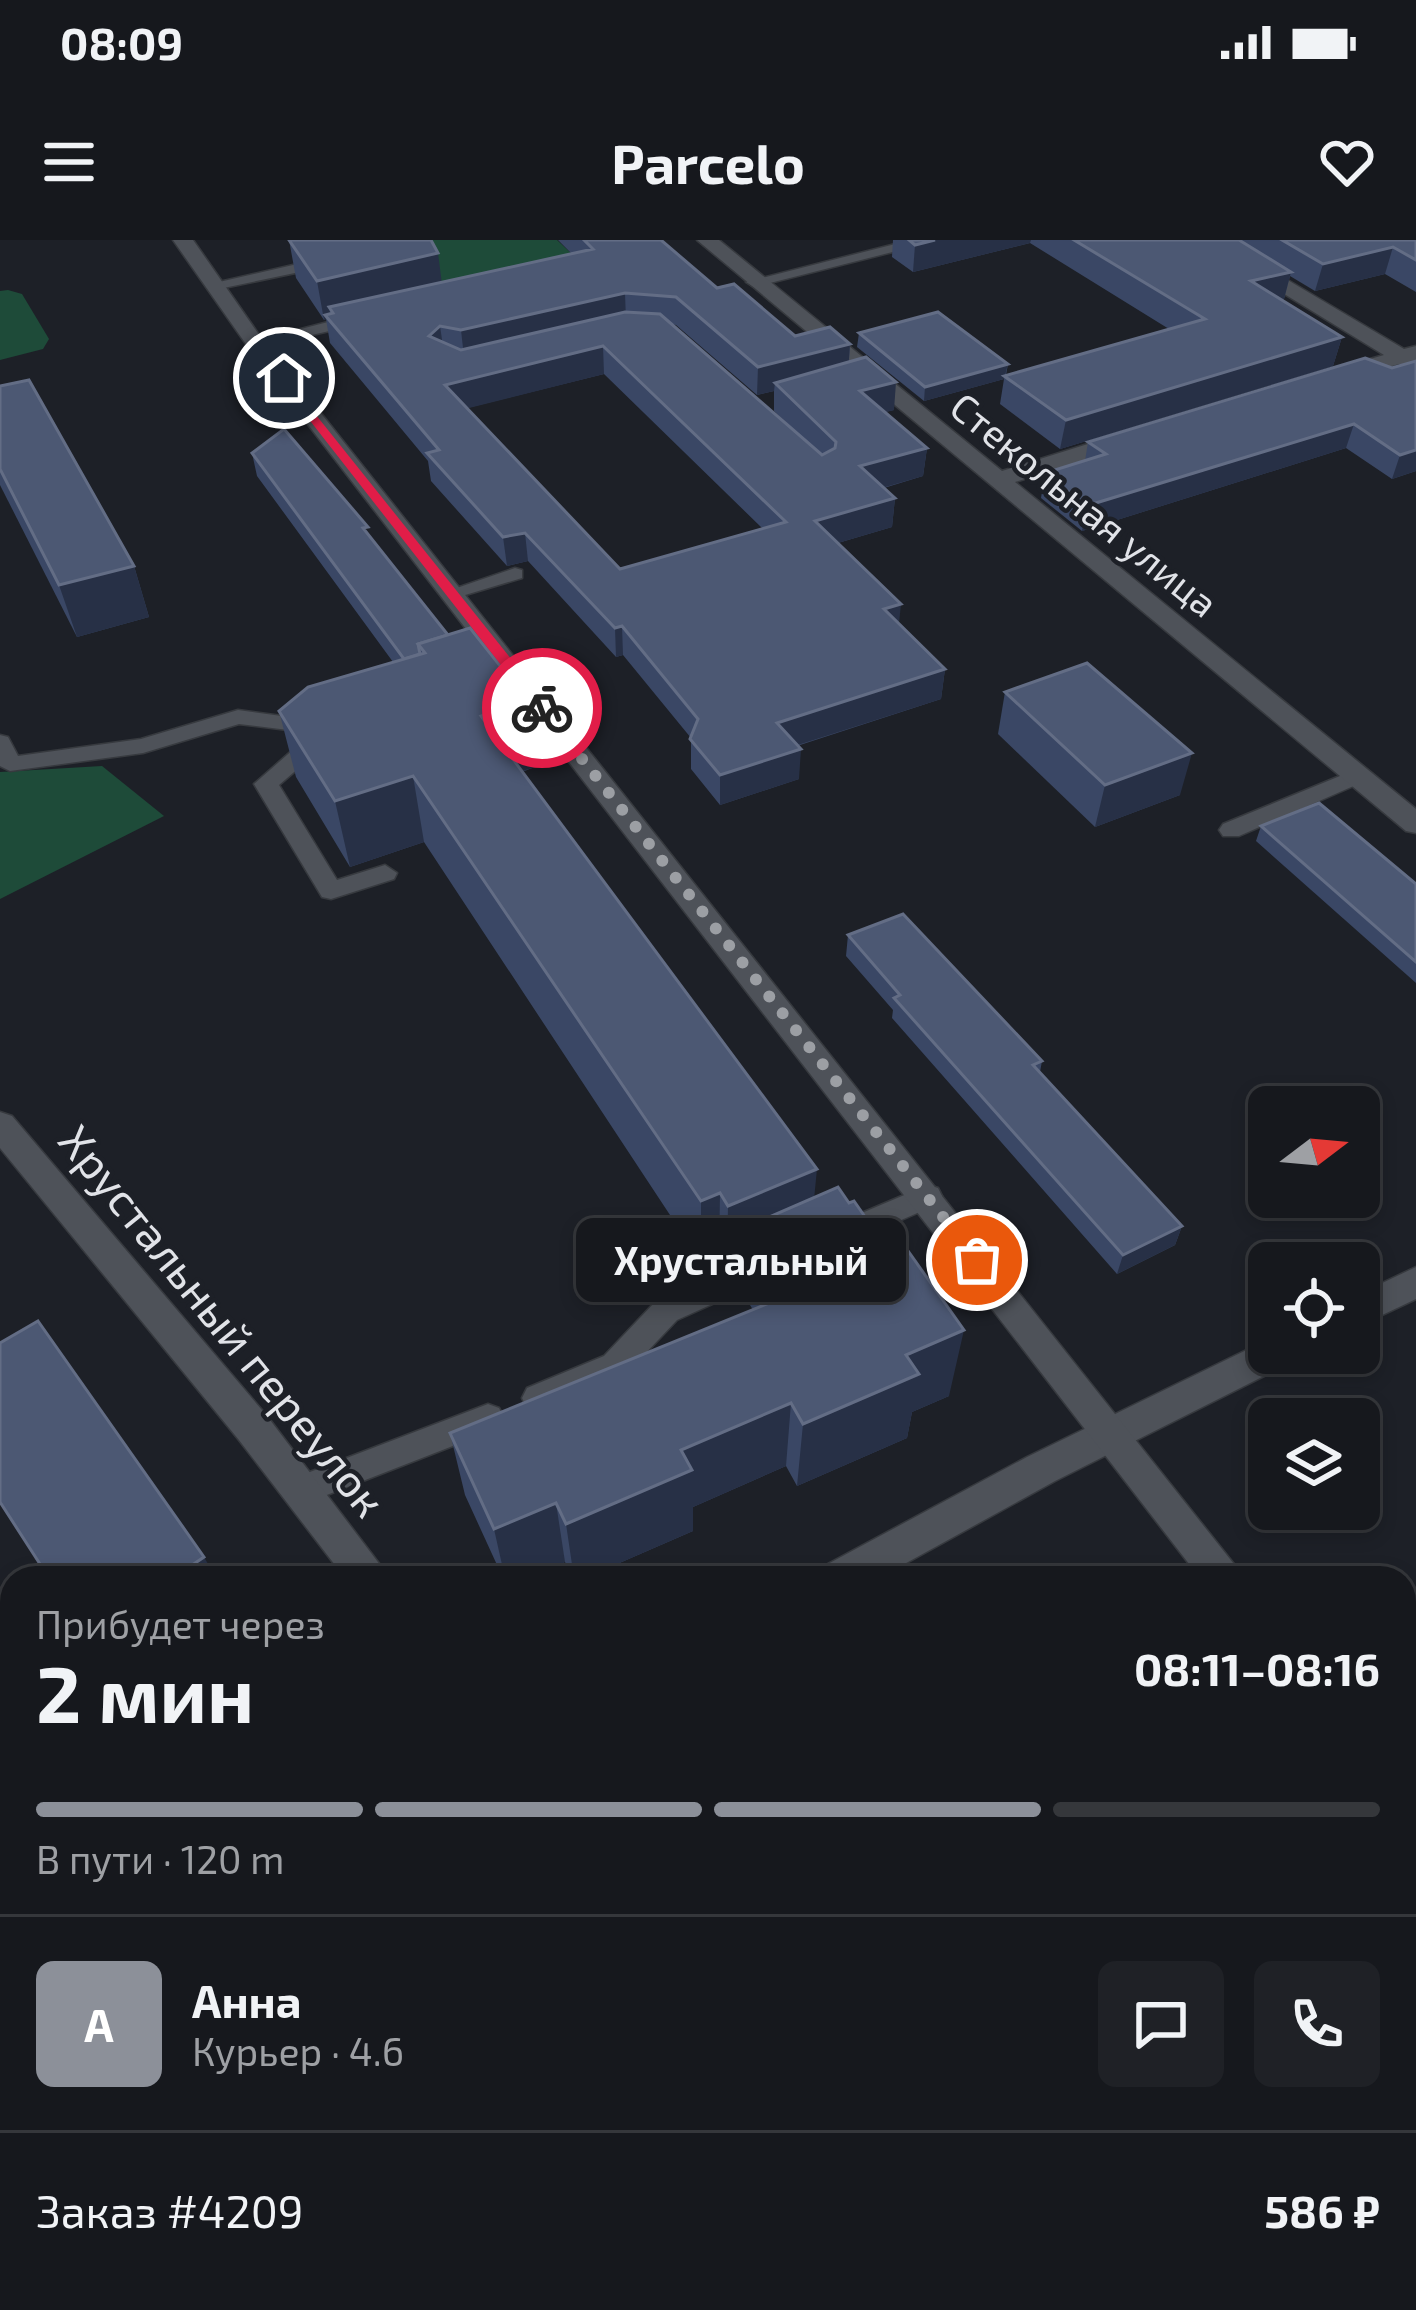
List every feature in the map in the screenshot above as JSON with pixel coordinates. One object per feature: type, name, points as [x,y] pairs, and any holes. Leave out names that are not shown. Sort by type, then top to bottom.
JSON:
[{"type":"street","points":[[183,240],[255,343],[1216,1566]]},
{"type":"street","name":"Стекольная улица","points":[[707,240],[860,379],[996,480],[1416,824]]},
{"type":"street","points":[[1206,240],[1411,358]]},
{"type":"street","points":[[1317,382],[1411,358]]},
{"type":"street","points":[[996,480],[1159,430]]},
{"type":"street","name":"Хрустальный переулок","points":[[0,1126],[361,1566]]},
{"type":"street","points":[[1380,1300],[1416,1282]]},
{"type":"street","points":[[863,1566],[1248,1367]]},
{"type":"lane","points":[[754,282],[932,240]]},
{"type":"lane","points":[[214,285],[361,256]]},
{"type":"lane","points":[[255,343],[380,314]]},
{"type":"lane","points":[[452,593],[515,574]]},
{"type":"lane","points":[[482,680],[514,671]]},
{"type":"lane","points":[[0,742],[10,764],[143,746],[238,718],[340,725],[266,784],[331,890],[385,873]]},
{"type":"lane","points":[[1232,830],[1357,776]]},
{"type":"lane","points":[[301,1490],[615,1365],[666,1311],[928,1196]]},
{"type":"green space","points":[[378,240],[557,240],[572,254],[406,291]]},
{"type":"green space","points":[[0,291],[22,294],[49,339],[43,349],[0,360]]},
{"type":"green space","points":[[102,766],[164,816],[0,899],[0,772]]},
{"type":"building","points":[[289,240],[431,240],[438,253],[317,281]]},
{"type":"building","points":[[584,240],[661,240],[717,288],[734,284],[795,336],[830,327],[850,344],[758,367],[676,297],[625,293],[461,330],[440,326],[429,336],[461,350],[625,312],[660,314],[822,455],[835,448],[836,442],[775,383],[866,357],[896,382],[860,391],[927,448],[860,466],[895,498],[815,521],[901,604],[884,609],[945,669],[777,723],[801,749],[720,775],[690,739],[698,719],[622,626],[615,628],[525,533],[503,537],[427,453],[439,450],[325,315],[333,313],[329,307],[593,249]],"holes":[[[603,346],[786,522],[620,569],[445,385]]]},
{"type":"building","points":[[1074,240],[1239,240],[1291,272],[1251,281],[1342,337],[1066,420],[1004,376],[1205,319]]},
{"type":"building","points":[[1282,240],[1416,240],[1416,260],[1393,247],[1323,264]]},
{"type":"building","points":[[938,312],[1008,364],[925,387],[859,333]]},
{"type":"building","points":[[1365,358],[1392,368],[1416,361],[1416,450],[1400,455],[1354,424],[1086,506],[1045,473],[1106,454],[1088,442]]},
{"type":"building","points":[[29,380],[134,566],[59,585],[0,469],[0,386]]},
{"type":"building","points":[[284,429],[368,527],[363,528],[448,635],[418,644],[420,654],[404,659],[252,453]]},
{"type":"building","points":[[470,628],[528,701],[481,716],[817,1169],[728,1206],[720,1193],[701,1201],[413,776],[335,801],[279,711],[308,687],[425,653],[418,644]]},
{"type":"building","points":[[1087,663],[1192,753],[1105,785],[1005,692]]},
{"type":"building","points":[[1319,803],[1416,884],[1416,962],[1261,826]]},
{"type":"building","points":[[903,914],[1042,1061],[1033,1065],[1182,1226],[1123,1255],[894,998],[900,995],[848,935]]},
{"type":"building","points":[[838,1187],[849,1203],[854,1201],[891,1254],[906,1248],[964,1330],[906,1355],[919,1374],[803,1424],[791,1403],[681,1450],[692,1470],[566,1524],[556,1503],[494,1529],[450,1433],[789,1295],[746,1227]]},
{"type":"building","points":[[38,1321],[204,1557],[191,1566],[41,1566],[0,1502],[0,1343]]},
{"type":"way so far","points":[[542,708],[977,1260]]},
{"type":"place","name":"Хрустальный","points":[[977,1260]]},
{"type":"route","points":[[284,378],[542,708]]}]
